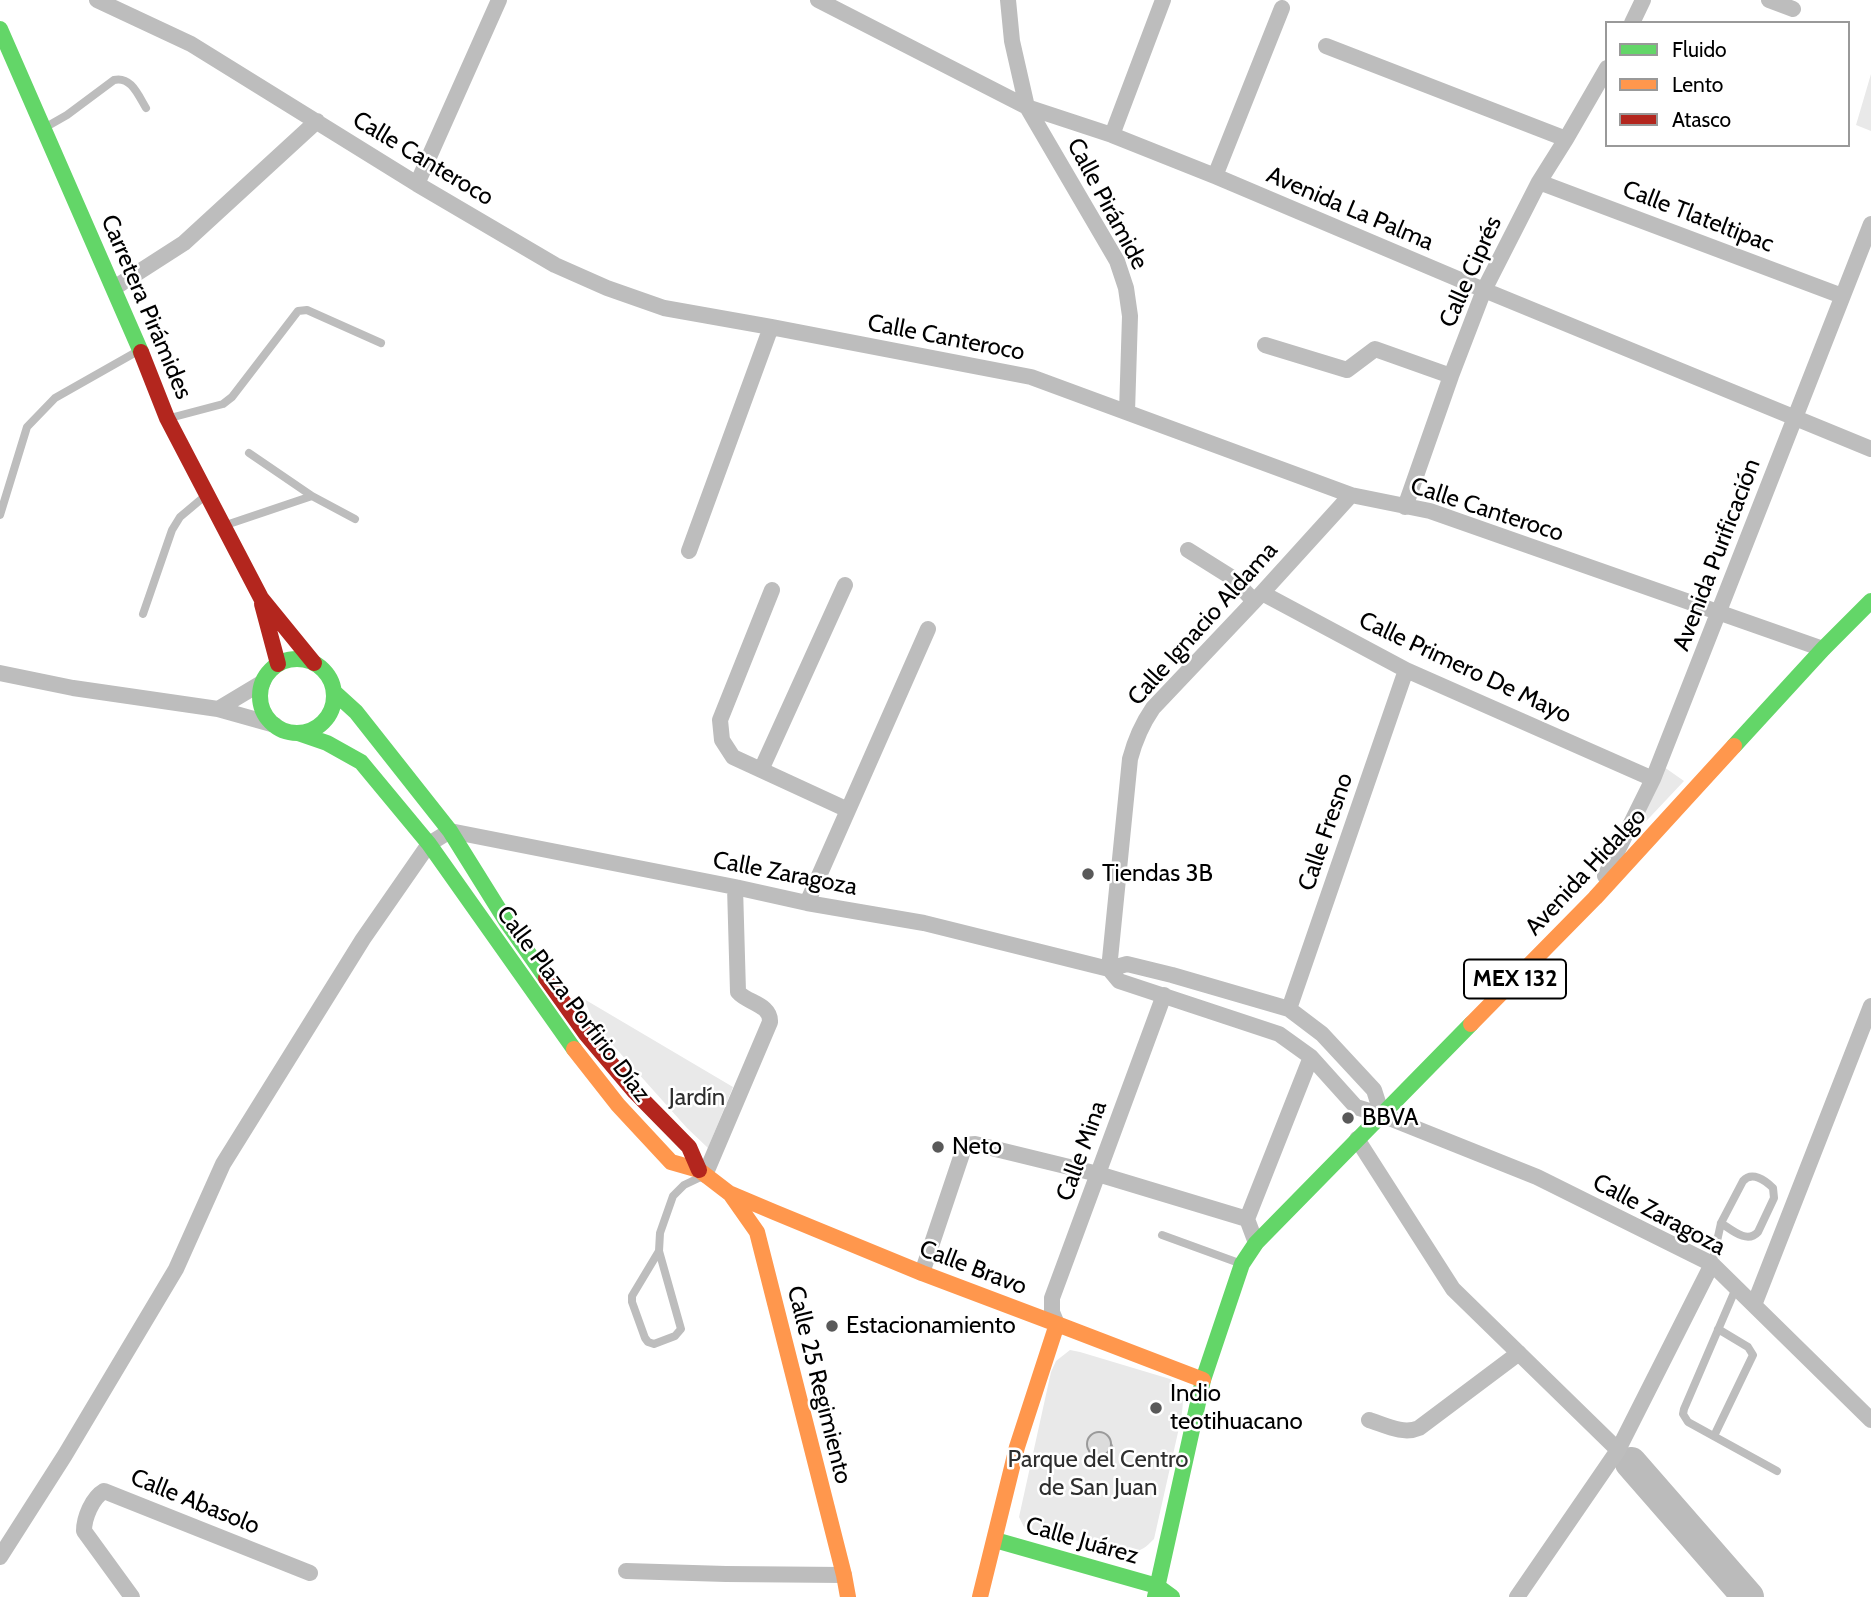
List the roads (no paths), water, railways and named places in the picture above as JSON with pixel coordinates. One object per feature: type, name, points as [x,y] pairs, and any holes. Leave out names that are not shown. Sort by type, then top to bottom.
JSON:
[{"type":"main road","name":"Carretera Pirámides","points":[[0,29],[141,349],[167,418],[261,598]]},
{"type":"main road","points":[[261,598],[331,680],[333,705],[328,716],[320,725],[298,733]]},
{"type":"main road","points":[[261,598],[278,664]]},
{"type":"main road","name":"Avenida Hidalgo","points":[[1203,1380],[1242,1264],[1256,1242],[1595,898],[1823,649],[1868,611]]},
{"type":"main road","points":[[314,663],[290,659],[269,671],[260,694],[261,706],[267,717],[286,731],[327,743],[361,762],[429,844]]},
{"type":"main road","points":[[334,692],[356,712],[450,831]]},
{"type":"main road","name":"Calle Plaza Porfirio Díaz","points":[[450,831],[508,924],[586,1034],[635,1093],[689,1147],[702,1173]]},
{"type":"main road","name":"Calle Plaza Porfirio Díaz","points":[[429,844],[570,1044],[618,1105],[671,1162],[702,1173],[729,1193]]},
{"type":"main road","name":"Calle Bravo","points":[[729,1193],[922,1273],[1203,1380]]},
{"type":"main road","name":"Calle 25 Regimiento","points":[[729,1193],[757,1233],[848,1597]]},
{"type":"main road","points":[[980,1597],[1017,1447],[1056,1324]]},
{"type":"main road","name":"MEX 132","points":[[1156,1592],[1203,1380]]},
{"type":"main road","name":"Calle Juárez","points":[[995,1540],[1156,1592]]},
{"type":"main road","points":[[1156,1592],[1172,1597]]},
{"type":"street","name":"Calle Canteroco","points":[[97,0],[191,44],[417,184],[555,265],[607,288],[664,308],[1031,377],[1351,495],[1430,511],[1823,649]]},
{"type":"street","points":[[417,184],[499,0]]},
{"type":"street","name":"Avenida La Palma","points":[[818,0],[1027,107],[1112,135],[1215,176],[1483,290],[1871,449]]},
{"type":"street","name":"Calle Pirámide","points":[[1008,0],[1012,41],[1027,107],[1117,261],[1126,288],[1130,316],[1127,412]]},
{"type":"street","points":[[1112,135],[1163,0]]},
{"type":"street","points":[[1769,0],[1793,9]]},
{"type":"street","points":[[1633,21],[1638,1]]},
{"type":"street","points":[[1215,176],[1282,8]]},
{"type":"street","points":[[1326,46],[1566,139]]},
{"type":"street","name":"Calle Ciprés","points":[[1405,507],[1483,290],[1539,182],[1605,71]]},
{"type":"street","points":[[114,288],[184,243],[317,121]]},
{"type":"street","name":"Calle Tlateltipac","points":[[1539,182],[1842,296]]},
{"type":"street","name":"Avenida Purificación","points":[[1595,898],[1653,779],[1871,224]]},
{"type":"street","points":[[689,551],[771,327]]},
{"type":"street","points":[[1265,345],[1347,370],[1375,349],[1451,376]]},
{"type":"street","name":"Calle Ignacio Aldama","points":[[1109,968],[1130,759],[1144,720],[1351,495]]},
{"type":"street","name":"Calle Primero De Mayo","points":[[1188,550],[1258,597],[1406,670],[1653,779]]},
{"type":"street","points":[[761,770],[845,585]]},
{"type":"street","points":[[772,590],[720,720],[722,740],[733,757],[848,810]]},
{"type":"street","points":[[807,903],[928,629]]},
{"type":"street","name":"Calle Fresno","points":[[1289,1009],[1406,670]]},
{"type":"street","points":[[0,673],[73,688],[218,709],[275,725]]},
{"type":"street","points":[[218,709],[263,682]]},
{"type":"street","points":[[0,1557],[65,1455],[176,1269],[223,1164],[363,939],[429,844],[450,831]]},
{"type":"street","name":"Calle Zaragoza","points":[[450,831],[807,903],[924,923],[1109,968],[1127,964],[1289,1009],[1322,1034],[1374,1090],[1382,1115]]},
{"type":"street","points":[[702,1173],[771,1017],[769,1012],[738,992],[735,887]]},
{"type":"street","name":"Calle Zaragoza","points":[[1109,968],[1119,981],[1279,1034],[1311,1057],[1356,1108],[1382,1115],[1536,1177],[1712,1264],[1871,1420]]},
{"type":"street","name":"Calle Mina","points":[[1056,1324],[1052,1312],[1052,1298],[1164,995]]},
{"type":"street","points":[[1754,1305],[1871,1006]]},
{"type":"street","points":[[1256,1242],[1247,1219],[1311,1057]]},
{"type":"street","points":[[1357,1139],[1453,1289],[1618,1450]]},
{"type":"street","points":[[922,1273],[965,1146],[975,1144],[1098,1174],[1247,1219]]},
{"type":"street","points":[[1517,1597],[1618,1450],[1712,1264]]},
{"type":"street","points":[[1369,1420],[1411,1432],[1519,1353]]},
{"type":"street","name":"Calle Abasolo","points":[[132,1597],[84,1531],[84,1524],[95,1498],[104,1492],[310,1573]]},
{"type":"street","points":[[626,1571],[844,1575]]},
{"type":"lane","points":[[42,129],[67,115],[119,78],[129,82],[146,107]]},
{"type":"lane","points":[[167,418],[223,404],[232,397],[298,311],[307,310],[381,343]]},
{"type":"lane","points":[[0,515],[27,427],[55,398],[141,349]]},
{"type":"lane","points":[[249,453],[312,496],[355,519]]},
{"type":"lane","points":[[143,614],[176,523],[207,495]]},
{"type":"lane","points":[[223,526],[312,496]]},
{"type":"lane","points":[[659,1251],[632,1296],[645,1338],[653,1344],[675,1336],[681,1329],[659,1251],[660,1233],[673,1196],[702,1173]]},
{"type":"lane","points":[[1712,1264],[1721,1223],[1746,1177],[1757,1177],[1773,1188],[1774,1198],[1755,1236],[1749,1238],[1721,1223]]},
{"type":"lane","points":[[1162,1235],[1242,1264]]},
{"type":"lane","points":[[1736,1288],[1683,1414],[1688,1422],[1777,1471]]},
{"type":"lane","points":[[1714,1436],[1753,1356],[1748,1347],[1718,1329]]},
{"type":"waterway","points":[[1631,1463],[1748,1597]]},
{"type":"place","name":"Tiendas 3B","points":[[1088,874]]},
{"type":"place","name":"BBVA","points":[[1348,1118]]},
{"type":"place","name":"Neto","points":[[938,1147]]},
{"type":"place","name":"Estacionamiento","points":[[832,1326]]},
{"type":"place","name":"Indio teotihuacano","points":[[1156,1408]]},
{"type":"park label","name":"Jardín","points":[[697,1098]]},
{"type":"park label","name":"Parque del Centro de San Juan","points":[[1098,1474]]}]
